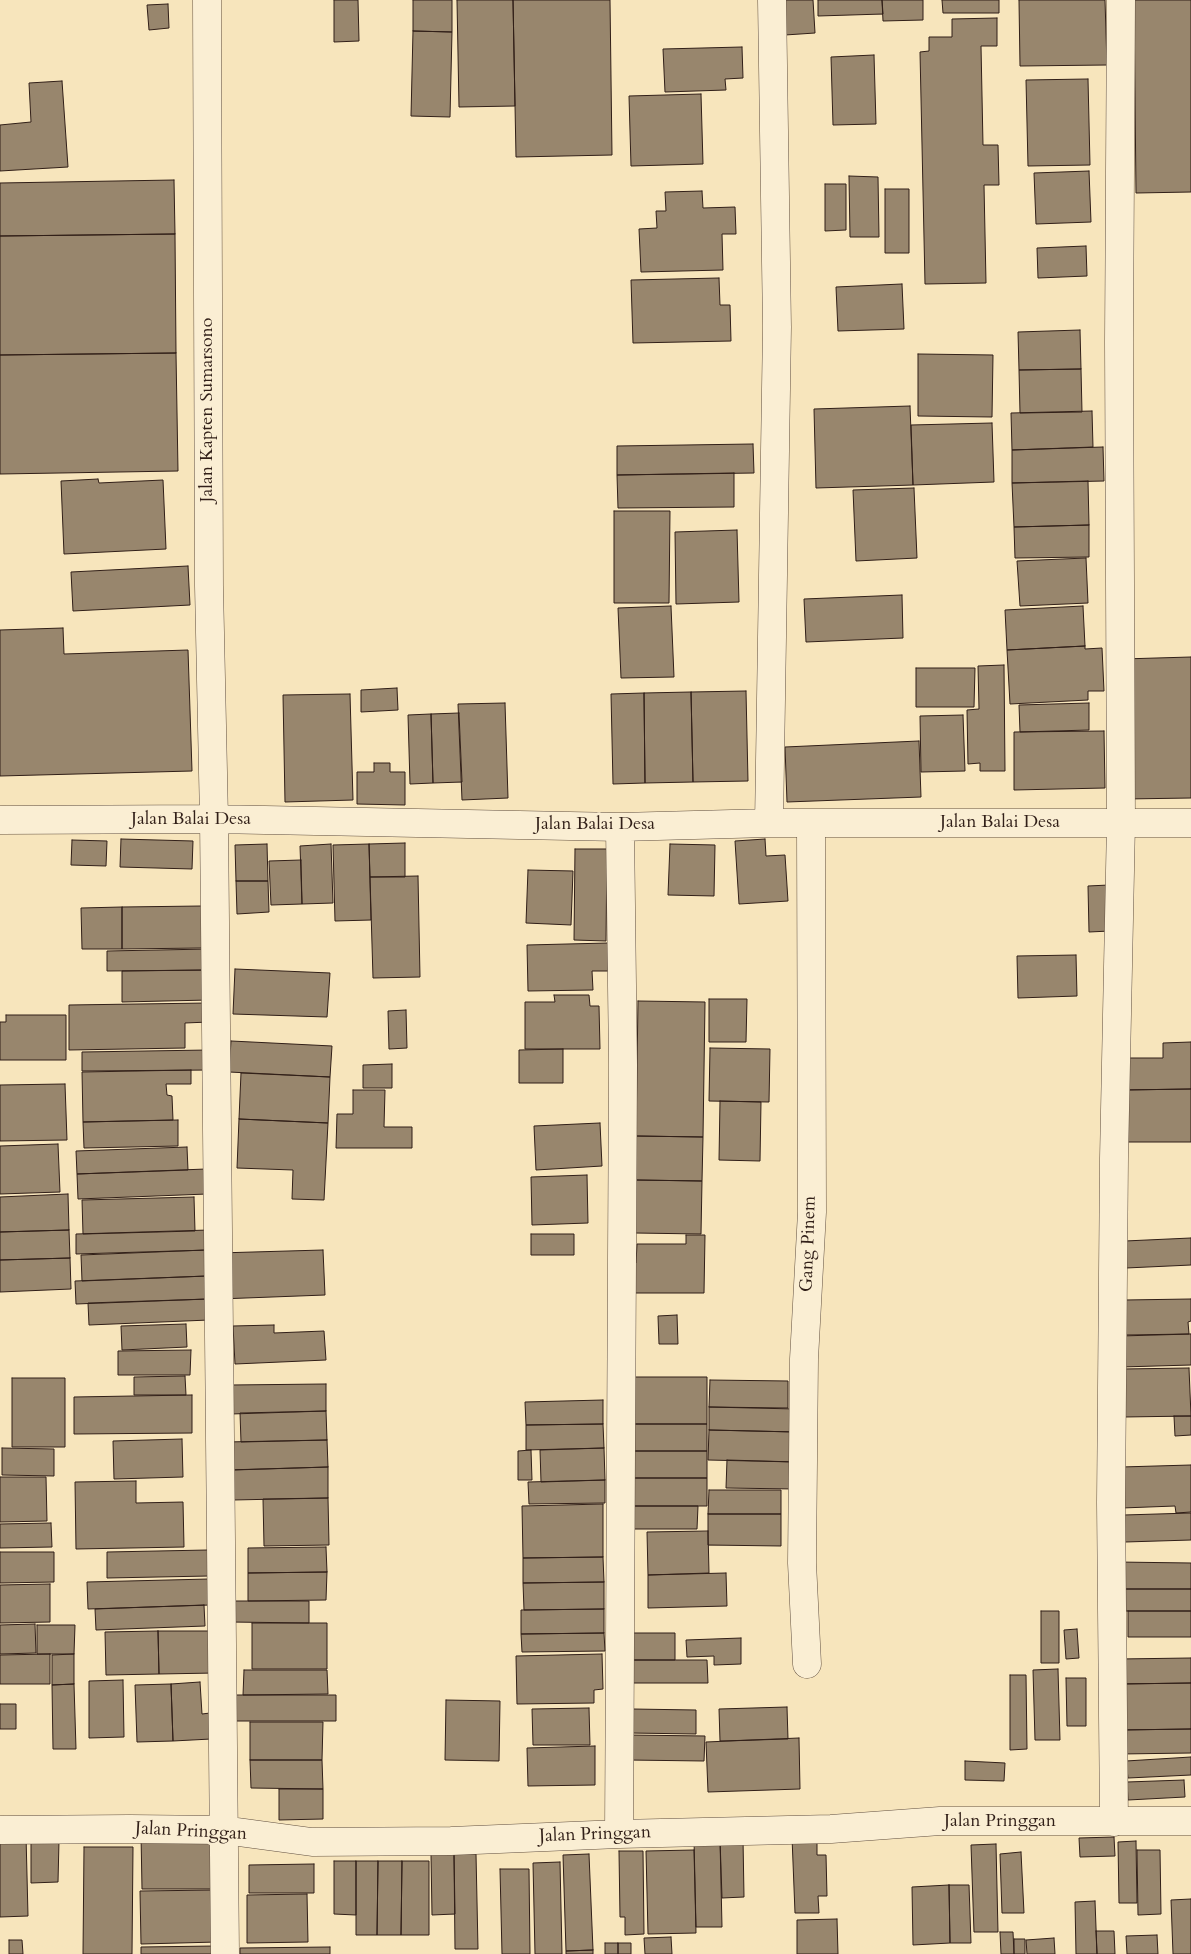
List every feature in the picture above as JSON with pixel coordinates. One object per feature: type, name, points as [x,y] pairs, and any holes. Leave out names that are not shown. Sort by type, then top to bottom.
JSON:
[{"type":"street","name":"Jalan Kapten Sumarsono","points":[[207,0],[209,586],[214,819],[225,1954]]},
{"type":"street","points":[[769,823],[777,327],[772,0]]},
{"type":"street","points":[[1114,1822],[1111,1483],[1114,1148],[1121,823],[1119,332],[1121,0]]},
{"type":"street","name":"Jalan Balai Desa","points":[[0,820],[214,819],[620,827],[769,823],[1191,823]]},
{"type":"street","name":"Gang Pinem","points":[[807,1664],[802,1563],[804,1359],[812,1212],[811,823]]},
{"type":"street","points":[[619,1834],[623,1065],[620,827]]},
{"type":"street","name":"Jalan Pringgan","points":[[0,1830],[130,1828],[223,1830],[312,1842],[451,1841],[831,1828],[940,1822],[1191,1822]]},
{"type":"building","points":[[334,0],[358,0],[359,41],[334,42]]},
{"type":"building","points":[[413,0],[452,0],[452,32],[413,31]]},
{"type":"building","points":[[457,0],[513,0],[515,106],[459,107]]},
{"type":"building","points":[[513,0],[610,0],[612,155],[516,157]]},
{"type":"building","points":[[783,0],[813,0],[815,33],[785,35]]},
{"type":"building","points":[[818,0],[882,0],[883,14],[818,16]]},
{"type":"building","points":[[882,0],[923,0],[923,20],[883,21]]},
{"type":"building","points":[[942,0],[999,0],[999,13],[943,13]]},
{"type":"building","points":[[1019,0],[1105,0],[1107,65],[1020,66]]},
{"type":"building","points":[[1134,0],[1191,0],[1191,192],[1136,193]]},
{"type":"building","points":[[168,4],[169,28],[149,30],[147,5]]},
{"type":"building","points":[[997,18],[997,46],[981,46],[983,145],[998,145],[999,185],[984,185],[986,283],[925,284],[920,52],[929,51],[929,37],[952,37],[952,19]]},
{"type":"building","points":[[413,31],[452,32],[450,117],[411,116]]},
{"type":"building","points":[[742,47],[743,78],[725,79],[726,90],[665,92],[663,49]]},
{"type":"building","points":[[874,55],[876,124],[833,125],[831,57]]},
{"type":"building","points":[[1088,79],[1090,165],[1028,166],[1026,80]]},
{"type":"building","points":[[62,81],[68,167],[0,171],[0,125],[31,122],[29,83]]},
{"type":"building","points":[[701,94],[703,164],[631,166],[629,96]]},
{"type":"building","points":[[1089,171],[1091,222],[1036,224],[1034,173]]},
{"type":"building","points":[[849,176],[878,177],[879,237],[850,237]]},
{"type":"building","points":[[174,180],[175,234],[0,236],[0,183]]},
{"type":"building","points":[[825,184],[846,184],[846,230],[825,231]]},
{"type":"building","points":[[885,189],[909,189],[909,253],[885,253]]},
{"type":"building","points":[[702,191],[703,208],[735,207],[736,234],[722,234],[723,270],[641,272],[639,229],[657,228],[656,211],[666,211],[665,192]]},
{"type":"building","points":[[175,234],[176,353],[0,355],[0,236]]},
{"type":"building","points":[[1086,246],[1087,276],[1038,278],[1037,248]]},
{"type":"building","points":[[719,278],[720,305],[730,305],[731,341],[633,343],[631,280]]},
{"type":"building","points":[[902,284],[904,329],[838,331],[836,287]]},
{"type":"building","points":[[1080,330],[1081,369],[1019,370],[1018,332]]},
{"type":"building","points":[[176,353],[178,471],[0,474],[0,355]]},
{"type":"building","points":[[918,354],[993,355],[992,417],[918,416]]},
{"type":"building","points":[[1081,369],[1082,412],[1020,413],[1019,370]]},
{"type":"building","points":[[910,406],[913,485],[816,488],[814,409]]},
{"type":"building","points":[[1092,411],[1093,447],[1012,450],[1011,413]]},
{"type":"building","points":[[992,423],[994,482],[913,485],[911,425]]},
{"type":"building","points":[[753,444],[754,473],[617,475],[617,446]]},
{"type":"building","points":[[1103,447],[1104,481],[1012,483],[1012,450]]},
{"type":"building","points":[[734,473],[734,507],[618,508],[617,475]]},
{"type":"building","points":[[98,479],[99,483],[163,480],[166,549],[64,554],[61,481]]},
{"type":"building","points":[[1088,481],[1089,525],[1014,527],[1012,483]]},
{"type":"building","points":[[914,488],[917,558],[856,561],[853,490]]},
{"type":"building","points":[[614,511],[670,511],[669,603],[614,603]]},
{"type":"building","points":[[1089,525],[1089,557],[1015,558],[1014,527]]},
{"type":"building","points":[[737,530],[739,602],[676,604],[675,532]]},
{"type":"building","points":[[1086,558],[1088,603],[1020,606],[1017,561]]},
{"type":"building","points":[[188,566],[190,605],[73,611],[71,572]]},
{"type":"building","points":[[902,595],[903,638],[806,642],[804,599]]},
{"type":"building","points":[[671,606],[674,677],[621,678],[618,608]]},
{"type":"building","points":[[1083,606],[1085,646],[1007,650],[1005,610]]},
{"type":"building","points":[[63,628],[64,654],[188,650],[192,771],[0,776],[0,630]]},
{"type":"building","points":[[1085,646],[1085,649],[1102,648],[1104,691],[1088,691],[1088,700],[1010,704],[1007,650]]},
{"type":"building","points":[[1191,657],[1191,798],[1125,799],[1122,659]]},
{"type":"building","points":[[1004,665],[1005,771],[980,771],[980,763],[968,764],[967,710],[979,709],[978,666]]},
{"type":"building","points":[[916,668],[975,668],[974,707],[916,707]]},
{"type":"building","points":[[397,688],[398,710],[361,712],[361,690]]},
{"type":"building","points":[[746,691],[748,781],[693,782],[691,692]]},
{"type":"building","points":[[691,692],[693,782],[645,783],[644,693]]},
{"type":"building","points":[[644,693],[645,783],[613,784],[611,694]]},
{"type":"building","points":[[350,694],[353,800],[285,802],[283,695]]},
{"type":"building","points":[[505,703],[508,798],[462,800],[458,704]]},
{"type":"building","points":[[1089,703],[1089,730],[1020,732],[1019,705]]},
{"type":"building","points":[[459,713],[462,782],[433,783],[431,714]]},
{"type":"building","points":[[431,714],[433,783],[410,784],[408,715]]},
{"type":"building","points":[[963,715],[965,771],[921,772],[920,716]]},
{"type":"building","points":[[1104,731],[1105,788],[1014,790],[1014,732]]},
{"type":"building","points":[[919,741],[921,797],[787,802],[785,747]]},
{"type":"building","points":[[374,763],[390,763],[390,772],[405,772],[405,805],[357,804],[357,772],[374,772]]},
{"type":"building","points":[[121,839],[193,841],[192,869],[120,867]]},
{"type":"building","points":[[765,839],[766,856],[785,855],[788,901],[739,904],[735,841]]},
{"type":"building","points":[[72,840],[107,841],[106,866],[71,865]]},
{"type":"building","points":[[405,843],[405,877],[370,877],[369,844]]},
{"type":"building","points":[[267,844],[268,881],[236,881],[235,845]]},
{"type":"building","points":[[331,844],[333,903],[302,904],[300,846]]},
{"type":"building","points":[[369,844],[371,920],[335,921],[333,845]]},
{"type":"building","points":[[670,844],[715,845],[714,896],[668,895]]},
{"type":"building","points":[[575,849],[607,849],[606,941],[574,940]]},
{"type":"building","points":[[301,860],[302,904],[271,905],[269,861]]},
{"type":"building","points":[[528,870],[573,871],[571,925],[526,923]]},
{"type":"building","points":[[418,876],[420,977],[373,978],[370,877]]},
{"type":"building","points":[[236,881],[268,881],[269,912],[237,914]]},
{"type":"building","points":[[1109,885],[1110,931],[1089,932],[1088,886]]},
{"type":"building","points":[[202,906],[202,948],[122,949],[122,907]]},
{"type":"building","points":[[122,907],[122,949],[82,949],[81,908]]},
{"type":"building","points":[[608,943],[608,971],[592,971],[593,990],[528,991],[527,945]]},
{"type":"building","points":[[209,949],[209,970],[107,971],[107,951]]},
{"type":"building","points":[[1076,955],[1077,996],[1018,998],[1017,956]]},
{"type":"building","points":[[235,969],[330,973],[327,1017],[233,1014]]},
{"type":"building","points":[[209,970],[209,1000],[122,1002],[122,971]]},
{"type":"building","points":[[554,995],[589,995],[590,1006],[599,1006],[600,1049],[525,1049],[525,1002],[555,1002]]},
{"type":"building","points":[[709,999],[747,999],[746,1042],[709,1042]]},
{"type":"building","points":[[638,1001],[705,1002],[703,1137],[636,1136]]},
{"type":"building","points":[[208,1003],[209,1022],[185,1023],[185,1048],[69,1050],[69,1005]]},
{"type":"building","points":[[406,1010],[407,1048],[389,1049],[388,1011]]},
{"type":"building","points":[[6,1015],[66,1015],[66,1060],[0,1060],[0,1022],[6,1022]]},
{"type":"building","points":[[231,1041],[332,1046],[330,1077],[229,1072]]},
{"type":"building","points":[[1191,1042],[1191,1089],[1123,1090],[1123,1058],[1163,1058],[1163,1043]]},
{"type":"building","points":[[710,1048],[770,1049],[769,1102],[709,1101]]},
{"type":"building","points":[[563,1049],[563,1083],[519,1083],[519,1050]]},
{"type":"building","points":[[209,1050],[209,1070],[82,1071],[82,1052]]},
{"type":"building","points":[[392,1064],[392,1088],[363,1088],[363,1065]]},
{"type":"building","points":[[191,1070],[191,1084],[166,1084],[167,1095],[172,1096],[173,1120],[83,1122],[82,1072]]},
{"type":"building","points":[[241,1073],[330,1077],[328,1123],[239,1119]]},
{"type":"building","points":[[65,1084],[67,1140],[0,1141],[0,1085]]},
{"type":"building","points":[[1191,1089],[1191,1142],[1124,1142],[1123,1090]]},
{"type":"building","points":[[353,1090],[385,1090],[384,1127],[412,1127],[412,1148],[336,1148],[337,1114],[353,1114]]},
{"type":"building","points":[[720,1101],[761,1102],[760,1161],[719,1160]]},
{"type":"building","points":[[239,1119],[328,1123],[324,1200],[292,1199],[293,1170],[237,1168]]},
{"type":"building","points":[[178,1120],[178,1146],[84,1148],[83,1122]]},
{"type":"building","points":[[600,1123],[602,1166],[536,1170],[534,1126]]},
{"type":"building","points":[[636,1136],[703,1137],[702,1181],[636,1180]]},
{"type":"building","points":[[58,1144],[60,1192],[0,1194],[0,1146]]},
{"type":"building","points":[[187,1147],[188,1170],[77,1174],[76,1151]]},
{"type":"building","points":[[206,1169],[207,1194],[78,1199],[77,1174]]},
{"type":"building","points":[[587,1175],[588,1223],[532,1225],[531,1177]]},
{"type":"building","points":[[636,1180],[702,1181],[701,1234],[635,1233]]},
{"type":"building","points":[[68,1194],[69,1230],[0,1232],[0,1197]]},
{"type":"building","points":[[194,1197],[195,1231],[83,1234],[82,1200]]},
{"type":"building","points":[[69,1230],[70,1258],[0,1260],[0,1232]]},
{"type":"building","points":[[209,1230],[209,1250],[76,1254],[76,1234]]},
{"type":"building","points":[[531,1234],[574,1234],[574,1255],[531,1255]]},
{"type":"building","points":[[686,1235],[705,1235],[704,1293],[630,1293],[630,1263],[636,1263],[637,1244],[686,1244]]},
{"type":"building","points":[[1191,1238],[1191,1265],[1126,1268],[1125,1241]]},
{"type":"building","points":[[206,1250],[207,1276],[82,1281],[81,1255]]},
{"type":"building","points":[[323,1250],[325,1295],[219,1299],[218,1253]]},
{"type":"building","points":[[70,1258],[71,1289],[0,1292],[0,1260]]},
{"type":"building","points":[[207,1276],[208,1299],[76,1304],[75,1281]]},
{"type":"building","points":[[208,1299],[209,1320],[89,1325],[88,1303]]},
{"type":"building","points":[[1191,1299],[1191,1321],[1188,1322],[1189,1334],[1126,1335],[1125,1300]]},
{"type":"building","points":[[677,1315],[678,1344],[659,1344],[658,1316]]},
{"type":"building","points":[[186,1324],[187,1347],[122,1350],[121,1326]]},
{"type":"building","points":[[274,1325],[274,1333],[324,1331],[326,1360],[235,1364],[233,1326]]},
{"type":"building","points":[[1191,1334],[1191,1365],[1121,1367],[1120,1336]]},
{"type":"building","points":[[191,1350],[190,1375],[118,1375],[118,1351]]},
{"type":"building","points":[[1189,1368],[1191,1416],[1124,1417],[1123,1369]]},
{"type":"building","points":[[185,1376],[186,1395],[134,1395],[134,1377]]},
{"type":"building","points":[[628,1377],[707,1377],[707,1424],[627,1424]]},
{"type":"building","points":[[12,1378],[65,1378],[65,1447],[12,1447]]},
{"type":"building","points":[[710,1380],[788,1381],[788,1408],[709,1407]]},
{"type":"building","points":[[326,1384],[326,1411],[231,1414],[231,1385]]},
{"type":"building","points":[[192,1395],[192,1433],[74,1434],[74,1397]]},
{"type":"building","points":[[603,1400],[603,1424],[526,1425],[525,1402]]},
{"type":"building","points":[[709,1407],[796,1409],[796,1432],[709,1430]]},
{"type":"building","points":[[326,1411],[327,1440],[241,1442],[240,1413]]},
{"type":"building","points":[[1174,1416],[1191,1416],[1191,1435],[1175,1436]]},
{"type":"building","points":[[603,1424],[604,1448],[526,1450],[526,1425]]},
{"type":"building","points":[[627,1424],[707,1424],[707,1451],[627,1451]]},
{"type":"building","points":[[709,1430],[796,1432],[796,1462],[708,1460]]},
{"type":"building","points":[[182,1439],[183,1477],[114,1479],[113,1441]]},
{"type":"building","points":[[327,1440],[328,1467],[227,1470],[226,1442]]},
{"type":"building","points":[[2,1448],[54,1449],[54,1476],[2,1475]]},
{"type":"building","points":[[604,1448],[605,1480],[541,1482],[540,1450]]},
{"type":"building","points":[[531,1450],[532,1480],[518,1480],[518,1451]]},
{"type":"building","points":[[627,1451],[707,1451],[707,1478],[627,1478]]},
{"type":"building","points":[[727,1460],[796,1462],[795,1489],[726,1488]]},
{"type":"building","points":[[1191,1465],[1191,1512],[1176,1513],[1175,1506],[1122,1508],[1121,1467]]},
{"type":"building","points":[[328,1467],[328,1498],[233,1500],[233,1470]]},
{"type":"building","points":[[0,1477],[46,1477],[47,1521],[0,1522]]},
{"type":"building","points":[[627,1478],[707,1478],[707,1506],[627,1506]]},
{"type":"building","points":[[605,1480],[605,1503],[529,1504],[528,1482]]},
{"type":"building","points":[[136,1481],[136,1503],[183,1502],[184,1547],[76,1549],[75,1482]]},
{"type":"building","points":[[709,1490],[781,1490],[781,1514],[708,1514]]},
{"type":"building","points":[[328,1498],[329,1545],[264,1546],[263,1499]]},
{"type":"building","points":[[603,1504],[603,1557],[523,1558],[522,1506]]},
{"type":"building","points":[[627,1506],[698,1506],[697,1529],[626,1529]]},
{"type":"building","points":[[1191,1513],[1191,1540],[1125,1542],[1124,1515]]},
{"type":"building","points":[[708,1514],[781,1514],[781,1546],[708,1545]]},
{"type":"building","points":[[51,1523],[52,1547],[0,1548],[0,1524]]},
{"type":"building","points":[[708,1531],[709,1573],[648,1575],[647,1532]]},
{"type":"building","points":[[326,1547],[327,1572],[248,1573],[248,1548]]},
{"type":"building","points":[[208,1550],[209,1576],[107,1578],[107,1552]]},
{"type":"building","points":[[0,1552],[54,1552],[54,1582],[0,1583]]},
{"type":"building","points":[[603,1557],[604,1582],[523,1583],[523,1558]]},
{"type":"building","points":[[1116,1562],[1191,1563],[1191,1589],[1116,1589]]},
{"type":"building","points":[[327,1572],[326,1600],[248,1601],[248,1573]]},
{"type":"building","points":[[726,1573],[727,1606],[648,1608],[648,1575]]},
{"type":"building","points":[[209,1579],[210,1605],[88,1609],[87,1582]]},
{"type":"building","points":[[604,1582],[604,1609],[524,1610],[523,1583]]},
{"type":"building","points":[[50,1584],[50,1622],[0,1623],[0,1585]]},
{"type":"building","points":[[1116,1589],[1191,1589],[1191,1611],[1116,1611]]},
{"type":"building","points":[[230,1601],[309,1601],[309,1623],[230,1622]]},
{"type":"building","points":[[204,1605],[205,1626],[96,1630],[95,1609]]},
{"type":"building","points":[[604,1609],[604,1633],[521,1634],[521,1610]]},
{"type":"building","points":[[1041,1611],[1059,1611],[1059,1663],[1041,1663]]},
{"type":"building","points":[[1128,1611],[1191,1611],[1191,1637],[1128,1637]]},
{"type":"building","points":[[252,1623],[327,1623],[327,1669],[252,1669]]},
{"type":"building","points":[[35,1624],[36,1653],[0,1654],[0,1625]]},
{"type":"building","points":[[37,1625],[75,1625],[74,1654],[37,1654]]},
{"type":"building","points":[[1077,1629],[1079,1658],[1066,1659],[1064,1630]]},
{"type":"building","points":[[158,1631],[159,1674],[106,1675],[105,1632]]},
{"type":"building","points":[[158,1631],[214,1631],[215,1673],[159,1674]]},
{"type":"building","points":[[604,1633],[605,1651],[522,1652],[521,1634]]},
{"type":"building","points":[[629,1633],[675,1633],[675,1660],[629,1660]]},
{"type":"building","points":[[741,1638],[741,1664],[714,1665],[714,1656],[687,1657],[686,1640]]},
{"type":"building","points":[[50,1654],[50,1684],[0,1684],[0,1655]]},
{"type":"building","points":[[74,1654],[74,1684],[52,1685],[52,1655]]},
{"type":"building","points":[[602,1654],[603,1689],[594,1690],[594,1703],[517,1704],[516,1656]]},
{"type":"building","points":[[1191,1658],[1191,1683],[1119,1684],[1119,1659]]},
{"type":"building","points":[[629,1660],[707,1660],[708,1683],[629,1683]]},
{"type":"building","points":[[1058,1669],[1060,1740],[1035,1740],[1033,1670]]},
{"type":"building","points":[[244,1670],[327,1670],[328,1694],[243,1695]]},
{"type":"building","points":[[1010,1675],[1026,1675],[1027,1749],[1010,1750]]},
{"type":"building","points":[[1066,1678],[1086,1678],[1086,1726],[1067,1726]]},
{"type":"building","points":[[123,1680],[124,1737],[89,1738],[89,1681]]},
{"type":"building","points":[[200,1682],[202,1714],[210,1713],[211,1739],[173,1741],[171,1684]]},
{"type":"building","points":[[1191,1683],[1191,1729],[1120,1730],[1119,1684]]},
{"type":"building","points":[[74,1684],[76,1749],[53,1749],[52,1685]]},
{"type":"building","points":[[171,1684],[173,1741],[137,1742],[135,1685]]},
{"type":"building","points":[[234,1695],[336,1695],[336,1721],[233,1721]]},
{"type":"building","points":[[446,1700],[500,1701],[499,1761],[445,1760]]},
{"type":"building","points":[[0,1704],[16,1704],[16,1729],[0,1729]]},
{"type":"building","points":[[787,1707],[788,1739],[720,1741],[719,1709]]},
{"type":"building","points":[[589,1708],[590,1745],[533,1745],[532,1709]]},
{"type":"building","points":[[632,1709],[696,1710],[696,1734],[631,1733]]},
{"type":"building","points":[[250,1722],[323,1722],[322,1760],[250,1760]]},
{"type":"building","points":[[1191,1729],[1191,1753],[1120,1754],[1120,1730]]},
{"type":"building","points":[[628,1735],[705,1736],[704,1761],[628,1760]]},
{"type":"building","points":[[799,1738],[800,1789],[708,1792],[706,1742]]},
{"type":"building","points":[[595,1746],[595,1785],[528,1786],[527,1748]]},
{"type":"building","points":[[1191,1757],[1191,1775],[1128,1778],[1126,1761]]},
{"type":"building","points":[[250,1760],[322,1760],[323,1789],[251,1788]]},
{"type":"building","points":[[965,1761],[1005,1763],[1004,1781],[965,1780]]},
{"type":"building","points":[[1184,1780],[1185,1797],[1128,1800],[1127,1782]]},
{"type":"building","points":[[279,1789],[323,1789],[323,1819],[279,1820]]},
{"type":"building","points":[[212,1833],[213,1889],[142,1889],[141,1834]]},
{"type":"building","points":[[26,1835],[28,1916],[0,1917],[0,1836]]},
{"type":"building","points":[[792,1837],[817,1837],[817,1855],[826,1855],[827,1896],[818,1896],[819,1913],[795,1913]]},
{"type":"building","points":[[1114,1837],[1115,1856],[1080,1857],[1079,1838]]},
{"type":"building","points":[[720,1839],[722,1927],[696,1927],[694,1840]]},
{"type":"building","points":[[720,1839],[743,1839],[744,1897],[722,1898]]},
{"type":"building","points":[[59,1841],[58,1882],[31,1883],[31,1842]]},
{"type":"building","points":[[1136,1841],[1137,1903],[1119,1903],[1118,1842]]},
{"type":"building","points":[[996,1844],[998,1932],[974,1932],[971,1845]]},
{"type":"building","points":[[84,1847],[133,1847],[132,1954],[83,1954]]},
{"type":"building","points":[[694,1850],[696,1933],[648,1934],[646,1851]]},
{"type":"building","points":[[1137,1850],[1160,1850],[1161,1914],[1138,1915]]},
{"type":"building","points":[[619,1851],[643,1851],[644,1934],[625,1935],[625,1917],[620,1917]]},
{"type":"building","points":[[1021,1852],[1024,1913],[1002,1913],[1000,1854]]},
{"type":"building","points":[[431,1854],[454,1854],[455,1914],[432,1915]]},
{"type":"building","points":[[454,1854],[476,1854],[478,1949],[455,1949]]},
{"type":"building","points":[[589,1854],[593,1950],[566,1951],[563,1855]]},
{"type":"building","points":[[334,1861],[356,1861],[356,1915],[334,1914]]},
{"type":"building","points":[[356,1861],[378,1861],[377,1935],[356,1935]]},
{"type":"building","points":[[378,1861],[402,1861],[401,1935],[377,1935]]},
{"type":"building","points":[[402,1861],[429,1861],[429,1935],[401,1935]]},
{"type":"building","points":[[560,1862],[562,1954],[535,1954],[533,1863]]},
{"type":"building","points":[[314,1864],[314,1893],[249,1893],[249,1865]]},
{"type":"building","points":[[500,1869],[529,1869],[530,1954],[502,1954]]},
{"type":"building","points":[[949,1885],[969,1885],[971,1943],[950,1943]]},
{"type":"building","points":[[949,1885],[950,1943],[913,1945],[912,1887]]},
{"type":"building","points":[[216,1890],[217,1942],[141,1944],[140,1891]]},
{"type":"building","points":[[307,1894],[308,1942],[247,1943],[247,1895]]},
{"type":"building","points":[[1191,1899],[1191,1954],[1173,1954],[1171,1900]]},
{"type":"building","points":[[1095,1901],[1097,1954],[1076,1954],[1075,1902]]},
{"type":"building","points":[[837,1919],[838,1954],[797,1954],[797,1920]]},
{"type":"building","points":[[1096,1931],[1114,1931],[1115,1954],[1097,1954]]},
{"type":"building","points":[[1000,1932],[1013,1932],[1014,1954],[1001,1954]]},
{"type":"building","points":[[1157,1935],[1158,1954],[1127,1954],[1126,1936]]},
{"type":"building","points":[[671,1937],[672,1954],[645,1954],[644,1938]]},
{"type":"building","points":[[1054,1938],[1055,1954],[1027,1954],[1026,1940]]},
{"type":"building","points":[[1014,1939],[1025,1939],[1025,1954],[1014,1954]]},
{"type":"building","points":[[9,1940],[22,1940],[23,1954],[9,1954]]},
{"type":"building","points":[[605,1943],[618,1943],[618,1954],[605,1954]]},
{"type":"building","points":[[618,1943],[631,1943],[631,1954],[618,1954]]},
{"type":"building","points":[[216,1946],[216,1954],[141,1954],[141,1947]]},
{"type":"building","points":[[330,1947],[330,1954],[240,1954],[240,1948]]},
{"type":"building","points":[[593,1950],[593,1954],[566,1954],[566,1951]]}]
